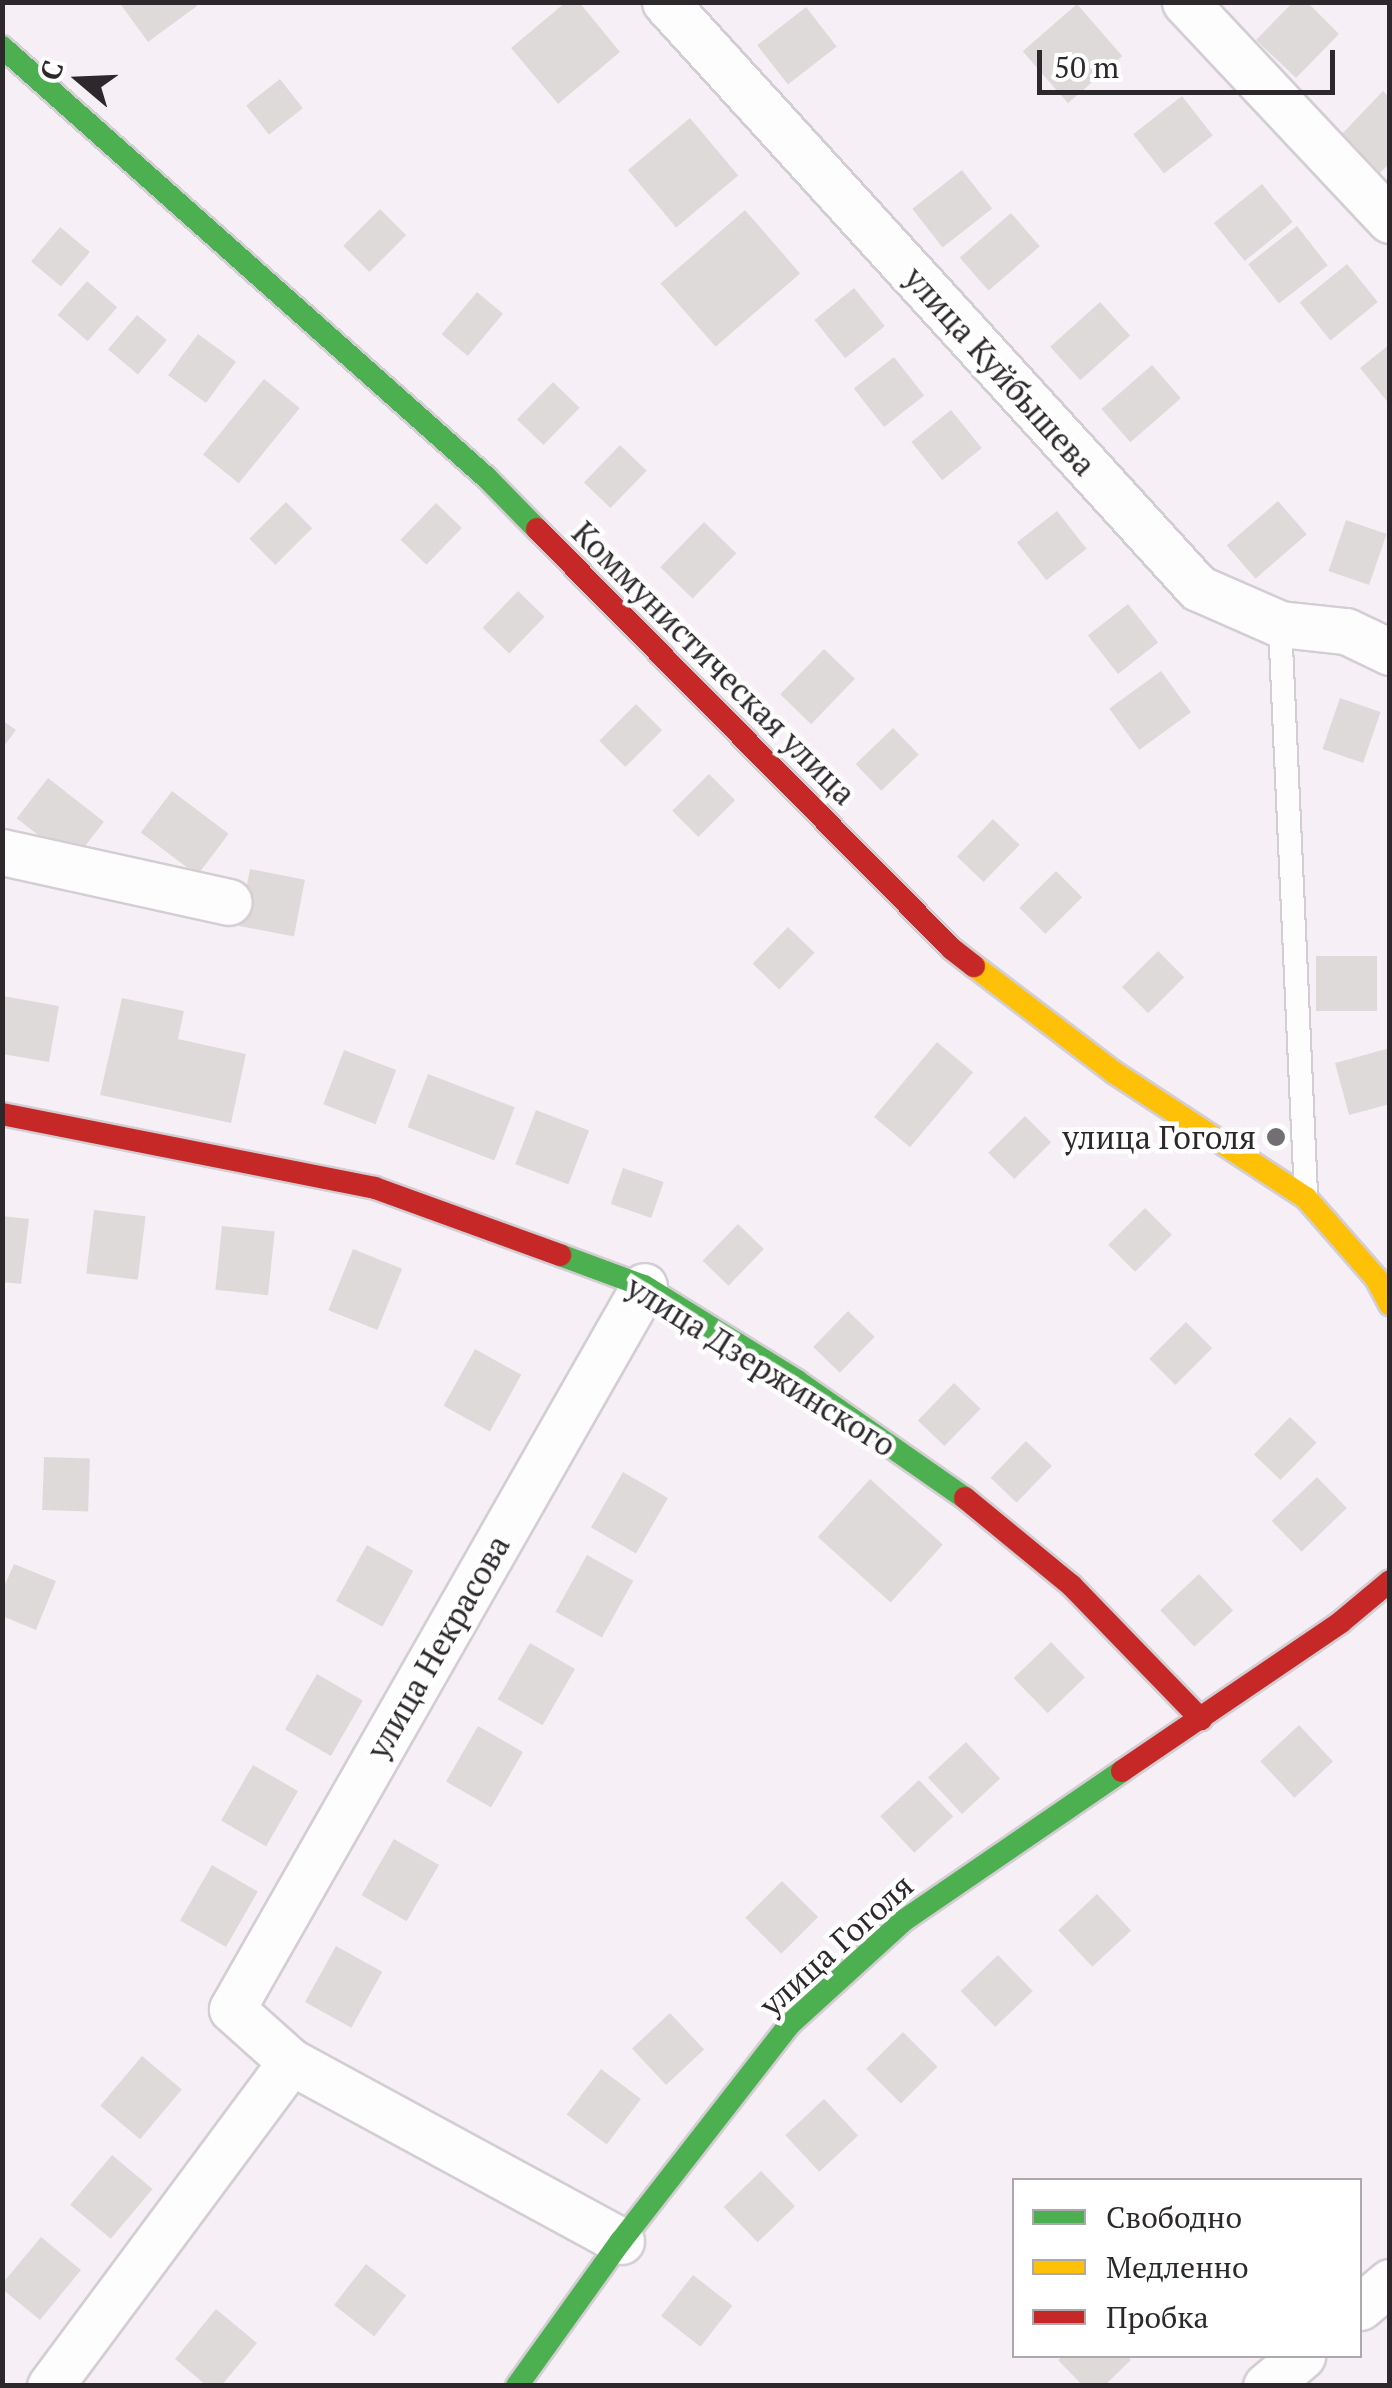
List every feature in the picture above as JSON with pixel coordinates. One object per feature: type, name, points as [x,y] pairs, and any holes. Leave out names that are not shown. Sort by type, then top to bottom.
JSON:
[{"type":"street","name":"улица Куйбышева","points":[[664,2],[1198,588],[1280,624],[1346,631],[1390,652]]},
{"type":"street","points":[[1184,2],[1390,220]]},
{"type":"street","name":"Коммунистическая улица","points":[[2,47],[486,478],[952,949],[1115,1073],[1306,1198],[1376,1278],[1390,1304]]},
{"type":"street","points":[[2,852],[228,902]]},
{"type":"street","name":"улица Дзержинского","points":[[2,1114],[376,1188],[644,1286],[797,1381],[954,1489],[1071,1585],[1200,1719]]},
{"type":"street","name":"улица Некрасова","points":[[291,2062],[232,2009],[644,1286]]},
{"type":"street","name":"улица Гоголя","points":[[517,2386],[621,2241],[790,2024],[903,1921],[1341,1622],[1390,1581]]},
{"type":"street","points":[[50,2386],[291,2062],[621,2241]]},
{"type":"street","points":[[1362,2305],[1390,2282]]},
{"type":"street","points":[[1266,2386],[1300,2358]]},
{"type":"lane","points":[[1280,624],[1306,1198]]},
{"type":"building","points":[[119,2],[195,2],[197,6],[148,42]]},
{"type":"building","points":[[566,2],[579,2],[620,52],[558,104],[511,48]]},
{"type":"building","points":[[1293,2],[1307,2],[1339,34],[1296,78],[1256,40]]},
{"type":"building","points":[[1077,4],[1122,56],[1068,103],[1023,51]]},
{"type":"building","points":[[806,7],[837,46],[788,85],[757,45]]},
{"type":"building","points":[[280,79],[303,108],[269,135],[246,105]]},
{"type":"building","points":[[1383,91],[1390,98],[1390,163],[1379,174],[1340,136]]},
{"type":"building","points":[[1182,96],[1213,135],[1164,174],[1133,134]]},
{"type":"building","points":[[690,118],[738,175],[676,228],[628,170]]},
{"type":"building","points":[[962,170],[992,209],[943,247],[912,209]]},
{"type":"building","points":[[1262,184],[1293,222],[1245,261],[1214,223]]},
{"type":"building","points":[[380,209],[406,235],[369,272],[343,246]]},
{"type":"building","points":[[745,210],[800,273],[716,347],[660,283]]},
{"type":"building","points":[[1011,213],[1040,246],[989,291],[960,258]]},
{"type":"building","points":[[1297,226],[1328,265],[1279,304],[1248,264]]},
{"type":"building","points":[[60,227],[90,252],[61,287],[31,261]]},
{"type":"building","points":[[1347,264],[1378,302],[1330,340],[1300,302]]},
{"type":"building","points":[[87,281],[117,307],[88,341],[57,315]]},
{"type":"building","points":[[854,288],[885,326],[845,358],[814,320]]},
{"type":"building","points":[[477,292],[503,314],[468,356],[442,334]]},
{"type":"building","points":[[1100,302],[1130,335],[1080,380],[1050,347]]},
{"type":"building","points":[[137,315],[167,340],[138,375],[108,349]]},
{"type":"building","points":[[198,334],[236,362],[206,403],[168,375]]},
{"type":"building","points":[[1390,344],[1390,405],[1360,368]]},
{"type":"building","points":[[894,357],[924,396],[884,427],[854,388]]},
{"type":"building","points":[[1152,365],[1181,398],[1130,442],[1101,409]]},
{"type":"building","points":[[264,379],[300,408],[239,483],[203,454]]},
{"type":"building","points":[[553,382],[580,408],[543,445],[517,419]]},
{"type":"building","points":[[951,410],[982,448],[942,480],[911,442]]},
{"type":"building","points":[[620,445],[647,471],[610,508],[584,482]]},
{"type":"building","points":[[1278,501],[1307,534],[1256,579],[1227,546]]},
{"type":"building","points":[[286,502],[312,528],[275,565],[249,539]]},
{"type":"building","points":[[436,503],[462,528],[426,565],[401,540]]},
{"type":"building","points":[[1057,511],[1087,549],[1046,580],[1017,542]]},
{"type":"building","points":[[1346,520],[1387,534],[1369,585],[1328,571]]},
{"type":"building","points":[[704,522],[736,553],[693,599],[660,567]]},
{"type":"building","points":[[518,591],[545,617],[509,653],[483,628]]},
{"type":"building","points":[[1128,604],[1158,643],[1118,674],[1088,635]]},
{"type":"building","points":[[824,649],[855,679],[811,724],[780,694]]},
{"type":"building","points":[[1161,671],[1191,712],[1139,750],[1109,709]]},
{"type":"building","points":[[1340,698],[1381,712],[1363,763],[1322,749]]},
{"type":"building","points":[[636,704],[662,730],[625,767],[599,741]]},
{"type":"building","points":[[2,720],[16,730],[2,749]]},
{"type":"building","points":[[893,728],[919,755],[881,791],[856,764]]},
{"type":"building","points":[[709,774],[735,800],[698,837],[672,811]]},
{"type":"building","points":[[48,778],[104,822],[73,862],[17,818]]},
{"type":"building","points":[[172,791],[229,834],[197,875],[141,833]]},
{"type":"building","points":[[993,819],[1020,845],[983,882],[957,856]]},
{"type":"building","points":[[250,869],[305,880],[294,937],[239,926]]},
{"type":"building","points":[[1056,871],[1082,897],[1045,934],[1019,908]]},
{"type":"building","points":[[788,927],[815,953],[779,989],[753,964]]},
{"type":"building","points":[[1158,951],[1184,977],[1148,1013],[1122,987]]},
{"type":"building","points":[[1316,956],[1377,956],[1377,1011],[1316,1011]]},
{"type":"building","points":[[3,996],[59,1006],[49,1062],[2,1054]]},
{"type":"building","points":[[122,998],[184,1011],[178,1039],[246,1054],[231,1123],[100,1095]]},
{"type":"building","points":[[937,1042],[973,1072],[910,1147],[874,1117]]},
{"type":"building","points":[[1390,1048],[1390,1104],[1349,1115],[1335,1063]]},
{"type":"building","points":[[344,1050],[396,1070],[375,1124],[323,1104]]},
{"type":"building","points":[[428,1074],[515,1107],[494,1161],[408,1127]]},
{"type":"building","points":[[536,1110],[589,1130],[568,1185],[515,1164]]},
{"type":"building","points":[[1025,1116],[1051,1142],[1014,1179],[988,1153]]},
{"type":"building","points":[[623,1168],[664,1182],[651,1218],[611,1204]]},
{"type":"building","points":[[1145,1208],[1172,1235],[1135,1272],[1108,1245]]},
{"type":"building","points":[[94,1210],[146,1216],[138,1280],[86,1274]]},
{"type":"building","points":[[2,1216],[29,1219],[21,1284],[2,1282]]},
{"type":"building","points":[[738,1224],[764,1249],[728,1286],[703,1261]]},
{"type":"building","points":[[222,1226],[275,1232],[268,1295],[215,1290]]},
{"type":"building","points":[[353,1249],[402,1269],[377,1330],[328,1310]]},
{"type":"building","points":[[848,1311],[875,1337],[840,1373],[813,1347]]},
{"type":"building","points":[[1186,1322],[1212,1348],[1175,1385],[1149,1359]]},
{"type":"building","points":[[475,1349],[521,1375],[490,1432],[443,1406]]},
{"type":"building","points":[[954,1383],[981,1409],[944,1446],[918,1420]]},
{"type":"building","points":[[1290,1417],[1317,1443],[1280,1480],[1254,1454]]},
{"type":"building","points":[[1026,1441],[1052,1466],[1016,1503],[991,1478]]},
{"type":"building","points":[[44,1457],[90,1459],[88,1512],[42,1510]]},
{"type":"building","points":[[623,1472],[668,1498],[636,1553],[591,1527]]},
{"type":"building","points":[[1317,1477],[1347,1508],[1302,1552],[1272,1521]]},
{"type":"building","points":[[870,1479],[943,1545],[891,1603],[818,1537]]},
{"type":"building","points":[[367,1545],[413,1571],[382,1627],[336,1601]]},
{"type":"building","points":[[587,1555],[633,1581],[602,1638],[555,1612]]},
{"type":"building","points":[[14,1564],[56,1581],[36,1630],[2,1616],[2,1591]]},
{"type":"building","points":[[1199,1574],[1233,1611],[1194,1647],[1160,1610]]},
{"type":"building","points":[[1051,1642],[1085,1677],[1048,1713],[1014,1678]]},
{"type":"building","points":[[530,1643],[575,1669],[543,1725],[497,1699]]},
{"type":"building","points":[[317,1674],[363,1700],[331,1756],[285,1729]]},
{"type":"building","points":[[1299,1725],[1333,1762],[1294,1798],[1260,1761]]},
{"type":"building","points":[[478,1726],[523,1752],[491,1807],[446,1781]]},
{"type":"building","points":[[966,1742],[1000,1779],[962,1814],[928,1777]]},
{"type":"building","points":[[253,1765],[298,1791],[266,1846],[221,1820]]},
{"type":"building","points":[[919,1780],[953,1817],[914,1853],[880,1816]]},
{"type":"building","points":[[394,1839],[439,1865],[407,1921],[362,1895]]},
{"type":"building","points":[[212,1865],[258,1892],[226,1947],[180,1920]]},
{"type":"building","points":[[782,1881],[818,1917],[781,1954],[745,1918]]},
{"type":"building","points":[[1097,1894],[1131,1931],[1092,1967],[1058,1930]]},
{"type":"building","points":[[336,1946],[382,1972],[351,2028],[305,2002]]},
{"type":"building","points":[[998,1955],[1033,1991],[995,2027],[961,1991]]},
{"type":"building","points":[[670,2013],[704,2050],[666,2085],[632,2048]]},
{"type":"building","points":[[903,2032],[938,2067],[901,2103],[866,2069]]},
{"type":"building","points":[[142,2056],[182,2089],[140,2139],[100,2106]]},
{"type":"building","points":[[601,2069],[641,2099],[607,2145],[567,2115]]},
{"type":"building","points":[[824,2099],[858,2136],[819,2172],[785,2135]]},
{"type":"building","points":[[112,2155],[153,2189],[111,2239],[70,2205]]},
{"type":"building","points":[[761,2171],[795,2206],[758,2242],[724,2207]]},
{"type":"building","points":[[41,2237],[81,2270],[40,2320],[2,2289],[2,2284]]},
{"type":"building","points":[[366,2264],[406,2295],[374,2336],[334,2305]]},
{"type":"building","points":[[693,2275],[732,2306],[700,2347],[661,2316]]},
{"type":"building","points":[[216,2309],[257,2343],[221,2386],[207,2386],[175,2359]]},
{"type":"building","points":[[1058,2360],[1131,2360],[1104,2386],[1083,2386]]},
{"type":"traffic: fast","points":[[2,47],[487,478],[537,529]]},
{"type":"traffic: fast","points":[[560,1255],[644,1286],[797,1381],[965,1498]]},
{"type":"traffic: fast","points":[[517,2386],[621,2241],[790,2024],[903,1921],[1122,1771]]},
{"type":"traffic: slow","points":[[974,966],[1115,1073],[1306,1198],[1376,1278],[1390,1304]]},
{"type":"traffic: jam","points":[[537,529],[952,949],[974,966]]},
{"type":"traffic: jam","points":[[2,1114],[375,1188],[560,1255]]},
{"type":"traffic: jam","points":[[965,1498],[1071,1585],[1201,1719]]},
{"type":"traffic: jam","points":[[1122,1771],[1341,1622],[1390,1581]]},
{"type":"place","name":"улица Гоголя","points":[[1276,1137]]}]
